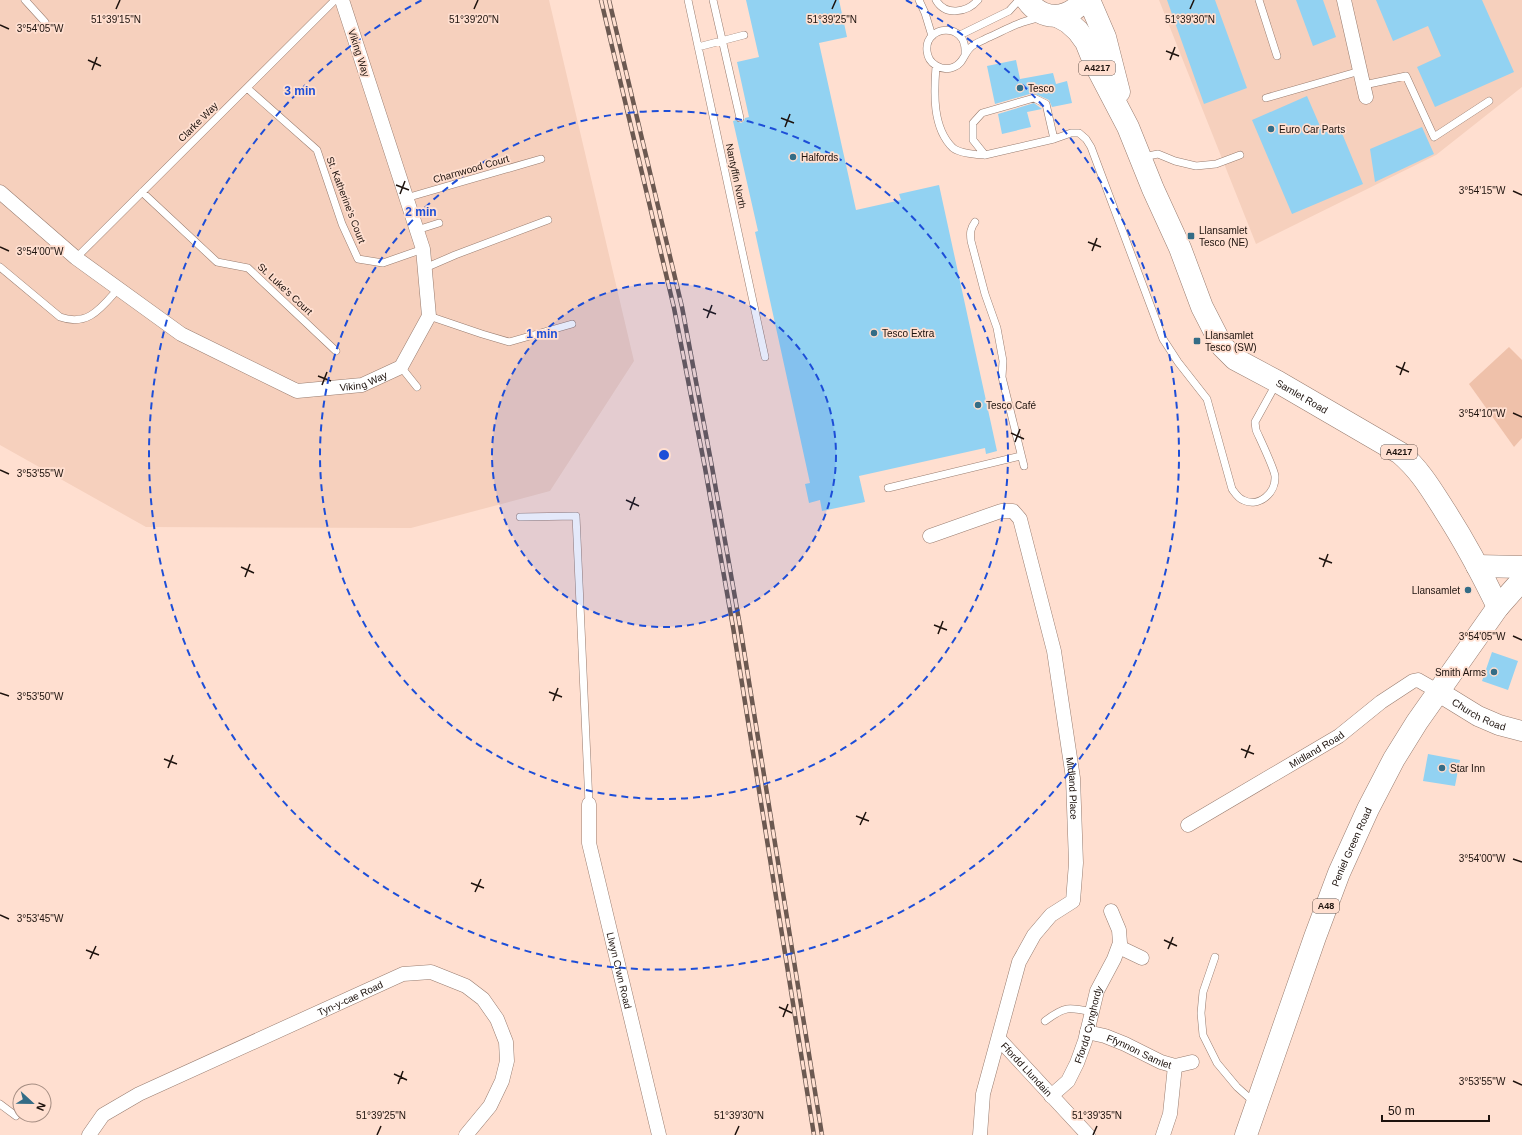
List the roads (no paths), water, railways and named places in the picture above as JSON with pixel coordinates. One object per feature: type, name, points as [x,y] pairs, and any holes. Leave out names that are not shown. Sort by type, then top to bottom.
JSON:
[{"type":"main road","name":"Samlet Road","points":[[1027,0],[1037,10],[1068,22],[1078,31],[1086,42],[1094,62],[1128,127],[1140,158],[1180,248],[1202,307],[1222,346],[1235,360],[1278,382],[1400,453],[1415,466],[1427,482],[1465,542],[1498,607]]},
{"type":"main road","points":[[1053,16],[1066,14],[1074,10],[1084,0]]},
{"type":"main road","name":"Samlet Road","points":[[1089,0],[1105,37],[1128,127]]},
{"type":"main road","points":[[1477,566],[1522,567]]},
{"type":"main road","name":"A48","points":[[1498,607],[1522,580]]},
{"type":"main road","name":"Peniel Green Road","points":[[1246,1135],[1315,937],[1339,873],[1368,809],[1394,759],[1417,722],[1498,607]]},
{"type":"street","name":"Viking Way","points":[[342,0],[423,249],[429,316]]},
{"type":"street","points":[[1344,0],[1365,91]]},
{"type":"street","name":"Viking Way","points":[[0,192],[76,258],[181,334],[297,391],[362,385],[401,367]]},
{"type":"street","points":[[401,367],[429,316]]},
{"type":"street","name":"Midland Place","points":[[930,536],[1001,511],[1013,511],[1020,519],[1054,651],[1073,778],[1076,863],[1073,901],[1050,915],[1034,935],[1019,962],[983,1094],[980,1135]]},
{"type":"street","name":"Midland Road","points":[[1188,825],[1339,736],[1381,702],[1413,681],[1418,680],[1438,692]]},
{"type":"street","name":"Church Road","points":[[1438,692],[1478,716],[1499,725],[1522,731]]},
{"type":"street","name":"Llwyn Crwn Road","points":[[589,804],[589,843],[659,1135]]},
{"type":"street","name":"Ffordd Cynghordy","points":[[1051,1096],[1068,1080],[1077,1063],[1087,1032],[1097,991],[1119,947],[1119,930],[1111,911]]},
{"type":"street","points":[[1119,947],[1142,958]]},
{"type":"street","name":"Tyn-y-cae Road","points":[[89,1135],[103,1115],[138,1094],[402,974],[431,972],[466,986],[483,999],[497,1019],[506,1042],[507,1061],[502,1081],[490,1106],[466,1135]]},
{"type":"street","name":"Ffynnon Samlet","points":[[1087,1032],[1105,1036],[1125,1044],[1161,1062],[1175,1066],[1192,1062]]},
{"type":"street","name":"Ffordd Llundain","points":[[999,1039],[1088,1135]]},
{"type":"street","points":[[1168,1133],[1175,1066]]},
{"type":"lane","points":[[25,0],[45,22]]},
{"type":"lane","name":"Clarke Way","points":[[76,258],[334,0]]},
{"type":"lane","name":"Nantyffin North","points":[[688,0],[765,357]]},
{"type":"lane","points":[[712,0],[740,118]]},
{"type":"lane","points":[[919,0],[925,13],[932,36]]},
{"type":"lane","points":[[936,0],[941,7],[952,11],[957,11],[973,5],[978,0]]},
{"type":"lane","points":[[960,36],[1009,11],[1019,0]]},
{"type":"lane","points":[[1259,0],[1276,56]]},
{"type":"lane","points":[[966,53],[964,41],[960,36],[949,30],[943,30],[932,36],[927,46],[928,57],[936,66],[941,68],[954,67],[963,59],[971,46],[1018,24],[1053,16]]},
{"type":"lane","points":[[698,47],[744,35]]},
{"type":"lane","points":[[936,66],[934,93],[939,122],[943,135],[954,148],[976,155],[986,155],[1071,134],[1079,133],[1086,139],[1108,190],[1163,339],[1178,362],[1207,399],[1232,489],[1236,495],[1243,500],[1252,502],[1264,499],[1271,493],[1274,484],[1275,475],[1256,430],[1255,422],[1278,382]]},
{"type":"lane","points":[[1266,98],[1360,71]]},
{"type":"lane","points":[[1365,91],[1406,76],[1434,137],[1489,101]]},
{"type":"lane","name":"St. Katherine's Court","points":[[247,88],[317,150],[342,224],[358,259],[383,263],[423,249]]},
{"type":"lane","points":[[986,155],[973,140],[973,123],[982,113],[1034,98],[1046,104],[1054,139]]},
{"type":"lane","points":[[1140,158],[1158,154],[1175,161],[1196,166],[1216,164],[1240,155]]},
{"type":"lane","name":"Charnwood Court","points":[[406,198],[541,159]]},
{"type":"lane","name":"St. Luke's Court","points":[[142,192],[217,262],[248,268],[336,351]]},
{"type":"lane","points":[[425,268],[454,254],[548,220]]},
{"type":"lane","points":[[975,222],[971,228],[971,241],[996,328],[1002,361],[1002,377],[1024,466]]},
{"type":"lane","points":[[417,230],[438,223]]},
{"type":"lane","points":[[0,267],[60,317],[71,321],[87,318],[100,308],[118,289]]},
{"type":"lane","points":[[429,316],[509,342],[572,324]]},
{"type":"lane","points":[[401,367],[417,387]]},
{"type":"lane","points":[[888,488],[1021,456]]},
{"type":"lane","points":[[520,517],[576,516],[589,804]]},
{"type":"lane","points":[[1215,957],[1203,992],[1201,1013],[1203,1035],[1217,1064],[1237,1087],[1256,1104]]},
{"type":"lane","points":[[1045,1021],[1058,1011],[1070,1008],[1092,1012]]},
{"type":"lane","points":[[0,1104],[12,1113]]},
{"type":"railway","points":[[601,0],[674,308],[705,468],[733,627],[814,1135]]},
{"type":"railway","points":[[609,0],[682,307],[740,626],[822,1135]]},
{"type":"place","name":"Tesco","points":[[1020,88]]},
{"type":"place","name":"Euro Car Parts","points":[[1271,129]]},
{"type":"place","name":"Halfords","points":[[793,157]]},
{"type":"place","name":"Llansamlet Tesco (NE)","points":[[1191,236]]},
{"type":"place","name":"Tesco Extra","points":[[874,333]]},
{"type":"place","name":"Llansamlet Tesco (SW)","points":[[1197,341]]},
{"type":"place","name":"Tesco Café","points":[[978,405]]},
{"type":"place","name":"Llansamlet","points":[[1468,590]]},
{"type":"place","name":"Smith Arms","points":[[1494,672]]},
{"type":"place","name":"Star Inn","points":[[1442,768]]}]
